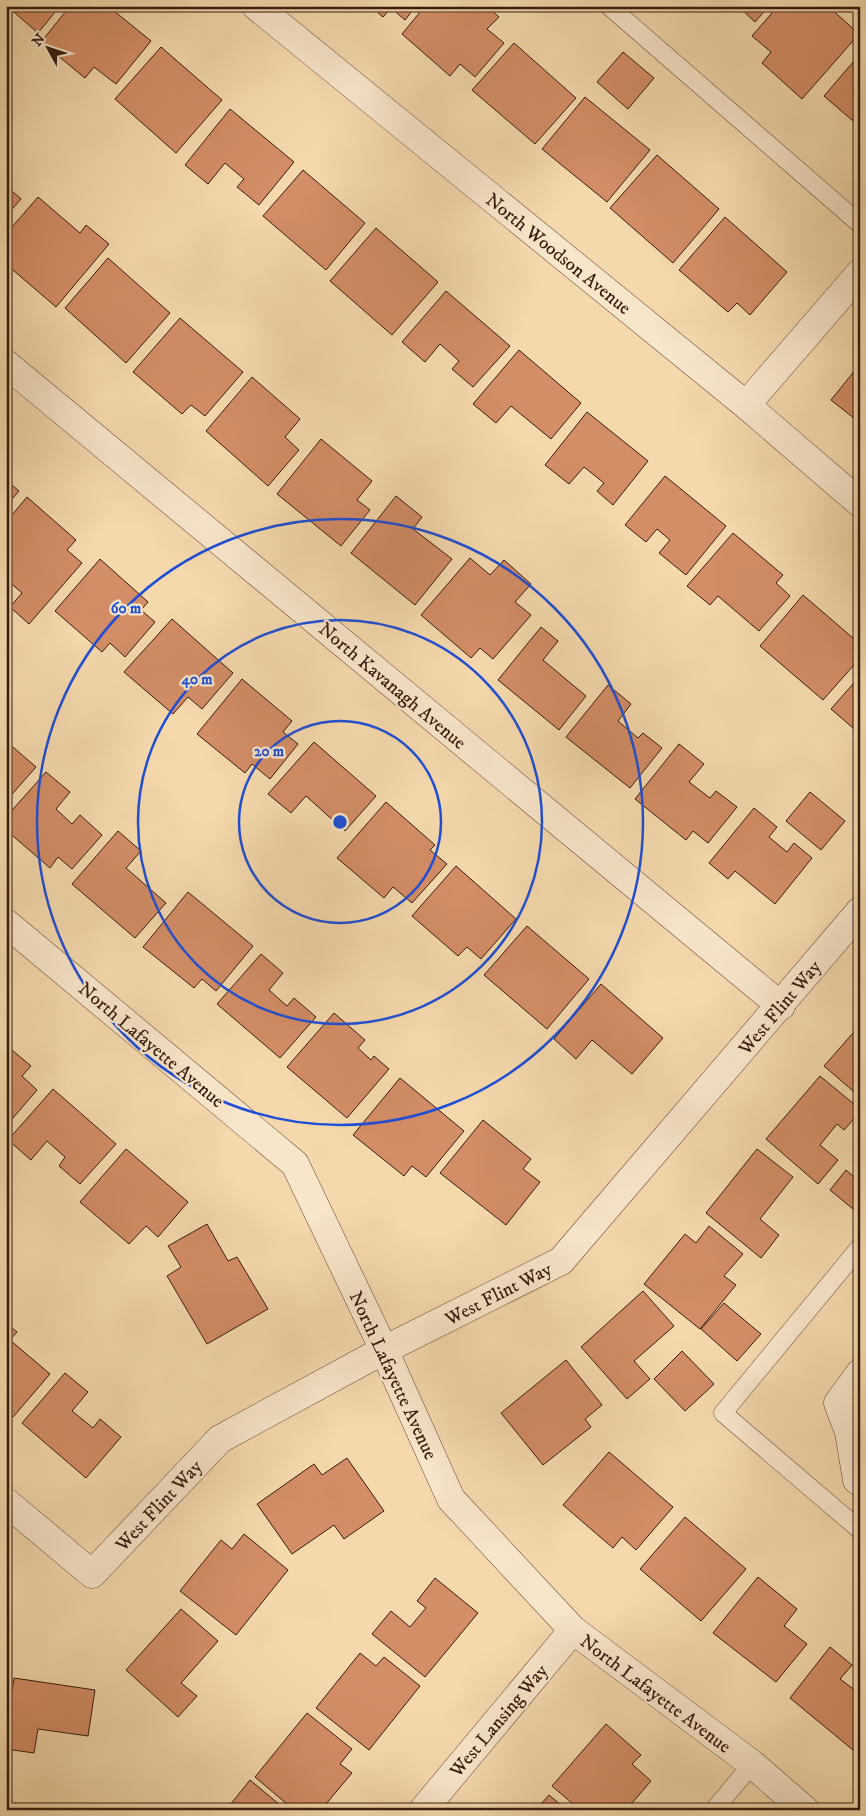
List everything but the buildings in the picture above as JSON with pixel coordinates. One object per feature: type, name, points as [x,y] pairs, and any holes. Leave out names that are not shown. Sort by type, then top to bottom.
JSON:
[{"type":"street","name":"North Woodson Avenue","points":[[256,6],[746,405],[860,503]]},
{"type":"street","points":[[746,405],[860,273]]},
{"type":"street","name":"North Kavanagh Avenue","points":[[6,364],[780,1006]]},
{"type":"street","name":"West Flint Way","points":[[6,1502],[92,1574],[220,1439],[384,1350],[561,1261],[860,912]]},
{"type":"street","name":"North Lafayette Avenue","points":[[6,923],[295,1164],[384,1350],[450,1499],[573,1630],[752,1764],[805,1810]]},
{"type":"street","points":[[860,1374],[838,1403],[849,1432],[857,1480],[860,1482]]},
{"type":"street","name":"West Lansing Way","points":[[423,1810],[573,1630]]},
{"type":"lane","points":[[609,6],[860,224]]},
{"type":"lane","points":[[860,1246],[723,1413],[860,1530]]},
{"type":"lane","points":[[714,1810],[752,1764]]}]
